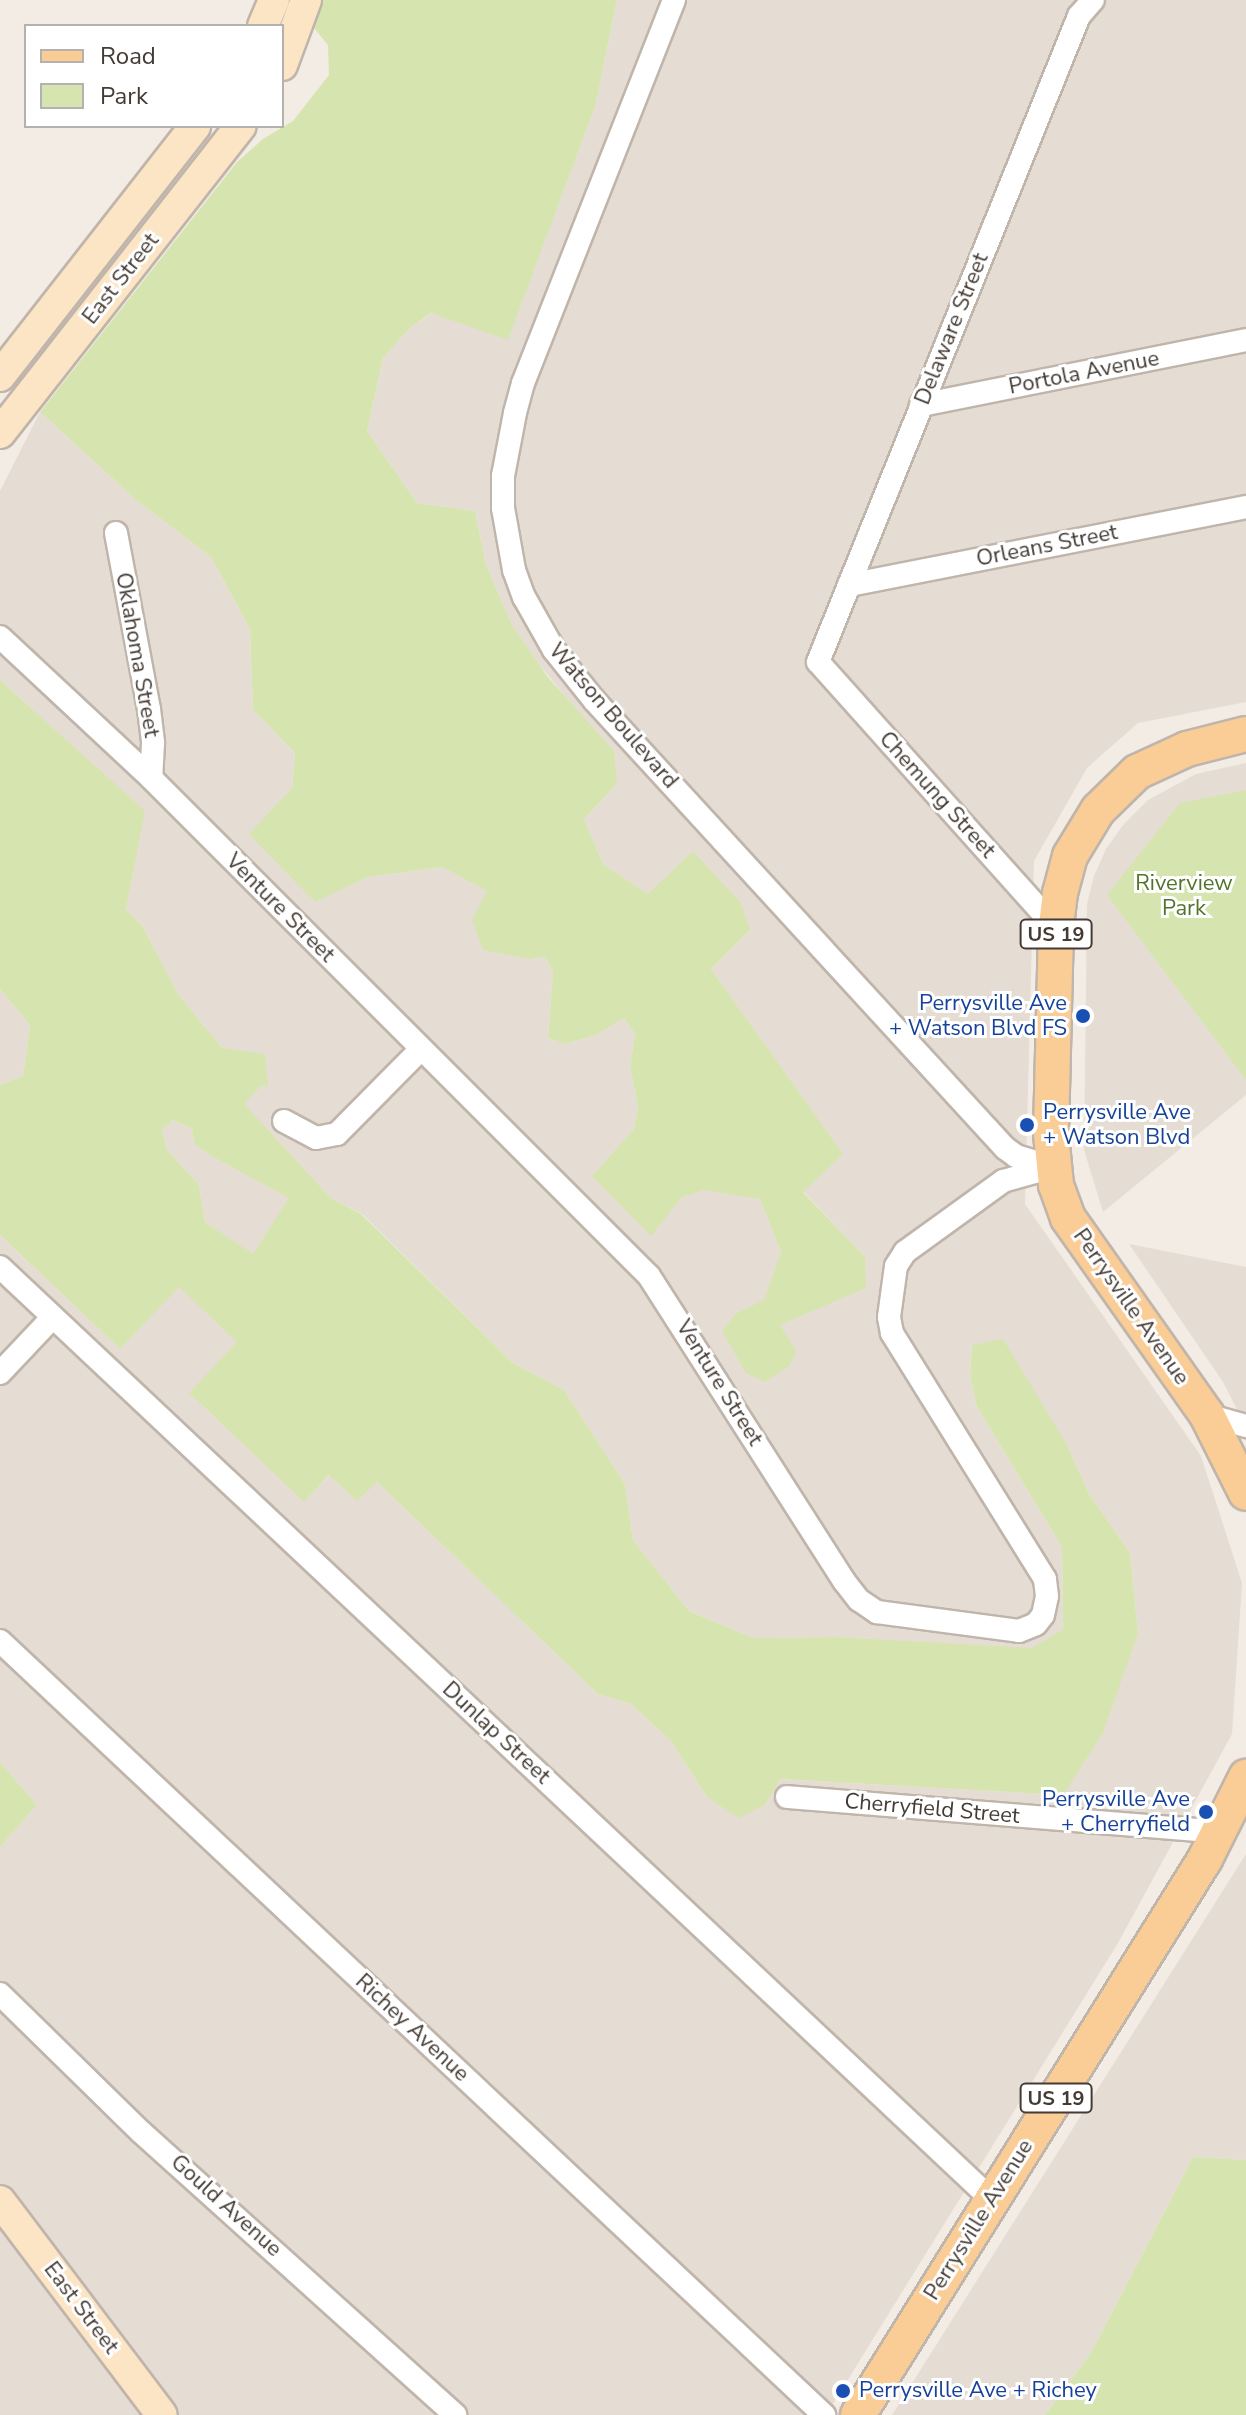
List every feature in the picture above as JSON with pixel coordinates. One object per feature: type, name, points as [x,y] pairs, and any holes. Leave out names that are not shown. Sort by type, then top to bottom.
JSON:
[{"type":"main road","points":[[264,24],[274,0]]},
{"type":"main road","points":[[284,60],[306,0]]},
{"type":"main road","name":"East Street","points":[[0,376],[193,128]]},
{"type":"main road","name":"East Street","points":[[0,433],[239,128]]},
{"type":"main road","name":"Perrysville Avenue","points":[[1246,734],[1169,755],[1122,783],[1093,817],[1070,856],[1060,893],[1056,928],[1053,1167],[1061,1201],[1077,1233],[1207,1415],[1246,1493]]},
{"type":"main road","name":"Perrysville Avenue","points":[[858,2415],[1221,1832],[1246,1777]]},
{"type":"main road","name":"East Street","points":[[0,2201],[162,2415]]},
{"type":"street","name":"Watson Boulevard","points":[[674,0],[519,398],[503,476],[503,508],[514,570],[524,597],[554,650],[594,700],[1005,1148],[1016,1156],[1053,1167]]},
{"type":"street","name":"Delaware Street","points":[[818,662],[1079,16],[1093,0]]},
{"type":"street","name":"Portola Avenue","points":[[921,405],[1246,340]]},
{"type":"street","name":"Orleans Street","points":[[849,585],[1246,507]]},
{"type":"street","name":"Oklahoma Street","points":[[116,533],[149,709],[153,743],[151,778]]},
{"type":"street","name":"Venture Street","points":[[0,637],[151,778],[649,1276],[844,1581],[859,1600],[888,1616],[1019,1631],[1036,1624],[1043,1615],[1047,1596],[1045,1579],[892,1333],[889,1317],[896,1266],[905,1252],[1003,1181],[1053,1167]]},
{"type":"street","name":"Chemung Street","points":[[818,662],[1056,928]]},
{"type":"street","points":[[284,1121],[316,1138],[337,1134],[420,1050]]},
{"type":"street","name":"Dunlap Street","points":[[0,1267],[992,2200]]},
{"type":"street","points":[[0,1373],[53,1317]]},
{"type":"street","points":[[1207,1415],[1246,1426]]},
{"type":"street","name":"Richey Avenue","points":[[0,1641],[824,2415]]},
{"type":"street","name":"Cherryfield Street","points":[[787,1797],[1221,1832]]},
{"type":"street","name":"Gould Avenue","points":[[0,1994],[141,2132],[455,2415]]},
{"type":"shaded area","points":[[617,0],[1246,0],[1246,702],[1138,723],[1087,768],[1034,861],[1025,1204],[1201,1456],[1242,1583],[1232,1734],[1118,1943],[826,2415],[0,2415],[0,1847],[37,1805],[0,1762],[0,1235],[120,1349],[179,1286],[238,1342],[190,1394],[304,1501],[330,1475],[376,1481],[598,1694],[631,1704],[671,1741],[707,1797],[766,1804],[779,1779],[1063,1795],[1138,1633],[1130,1553],[1089,1494],[1067,1445],[972,1345],[970,1376],[977,1407],[1062,1547],[1063,1629],[1032,1649],[839,1637],[753,1638],[689,1611],[633,1540],[625,1484],[564,1390],[513,1363],[362,1214],[331,1198],[243,1104],[262,1085],[267,1087],[222,1048],[178,994],[143,927],[126,909],[144,811],[0,680],[0,491],[40,412],[136,500],[211,557],[250,629],[253,710],[295,753],[292,788],[315,901],[368,877],[442,867],[488,891],[530,959],[545,957],[553,971],[548,1038],[565,1044],[596,1035],[624,1018],[635,1034],[630,1067],[638,1107],[634,1129],[593,1176],[681,1198],[703,1189],[760,1199],[781,1252],[764,1301],[736,1313],[780,1325],[865,1257],[803,1191],[842,1153],[711,969],[750,930],[648,894],[603,864],[584,819],[617,784],[570,702],[528,651],[512,625],[486,565],[475,511],[417,503],[367,431],[383,358],[411,327],[432,313],[508,339],[595,107]]},
{"type":"shaded area","points":[[1246,763],[1246,1095],[1103,1212],[1084,1150],[1087,904],[1094,876],[1106,849],[1123,825],[1148,800],[1196,774]]},
{"type":"shaded area","points":[[0,989],[30,1025],[23,1076],[0,1085]]},
{"type":"shaded area","points":[[173,1120],[192,1129],[195,1145],[213,1157],[290,1198],[253,1255],[205,1222],[199,1185],[167,1150],[162,1130]]},
{"type":"shaded area","points":[[1129,1244],[1246,1267],[1246,1427],[1223,1382]]},
{"type":"shaded area","points":[[1246,1854],[1246,2160],[1193,2157],[1091,2353],[1045,2415],[892,2415]]},
{"type":"green space","points":[[320,0],[617,0],[595,107],[508,340],[431,313],[411,327],[383,358],[367,431],[417,503],[475,511],[486,565],[512,625],[547,676],[614,751],[617,784],[584,819],[603,864],[648,894],[693,851],[741,903],[750,930],[711,969],[843,1154],[803,1192],[865,1257],[866,1288],[780,1325],[796,1351],[790,1365],[765,1382],[746,1373],[722,1331],[736,1313],[764,1300],[781,1252],[760,1199],[703,1190],[681,1198],[651,1236],[592,1176],[634,1129],[638,1107],[630,1067],[635,1034],[624,1018],[596,1035],[565,1044],[548,1038],[553,971],[545,957],[530,959],[483,950],[472,920],[487,891],[442,867],[368,877],[315,902],[249,834],[292,788],[295,753],[253,710],[250,629],[211,557],[136,500],[40,412],[237,162],[263,139],[293,121],[329,75],[328,45],[314,28]]},
{"type":"green space","points":[[0,680],[145,811],[126,909],[143,927],[178,994],[222,1048],[265,1054],[268,1088],[262,1085],[244,1104],[331,1198],[361,1214],[513,1363],[564,1390],[625,1484],[633,1540],[689,1611],[753,1638],[839,1637],[1032,1648],[1063,1629],[1062,1547],[977,1407],[970,1376],[972,1345],[1003,1339],[1067,1445],[1089,1494],[1130,1553],[1138,1633],[1103,1733],[1063,1795],[780,1779],[766,1804],[739,1818],[707,1797],[671,1741],[631,1704],[598,1694],[377,1482],[357,1501],[329,1475],[304,1502],[189,1393],[237,1342],[179,1287],[120,1349],[0,1235],[0,1085],[23,1076],[30,1025],[0,989]],"holes":[[[173,1120],[192,1129],[195,1145],[289,1198],[253,1254],[205,1222],[199,1185],[167,1150],[162,1130]]]},
{"type":"green space","name":"Riverview Park","points":[[1246,790],[1246,1080],[1107,895],[1180,803]]},
{"type":"green space","points":[[0,1762],[37,1805],[0,1847]]},
{"type":"green space","points":[[1193,2157],[1246,2160],[1246,2415],[1045,2415],[1091,2353]]},
{"type":"place","name":"Perrysville Ave + Watson Blvd FS","points":[[1083,1016]]},
{"type":"place","name":"Perrysville Ave + Watson Blvd","points":[[1027,1125]]},
{"type":"place","name":"Perrysville Ave + Cherryfield","points":[[1206,1812]]},
{"type":"place","name":"Perrysville Ave + Richey","points":[[843,2391]]}]
